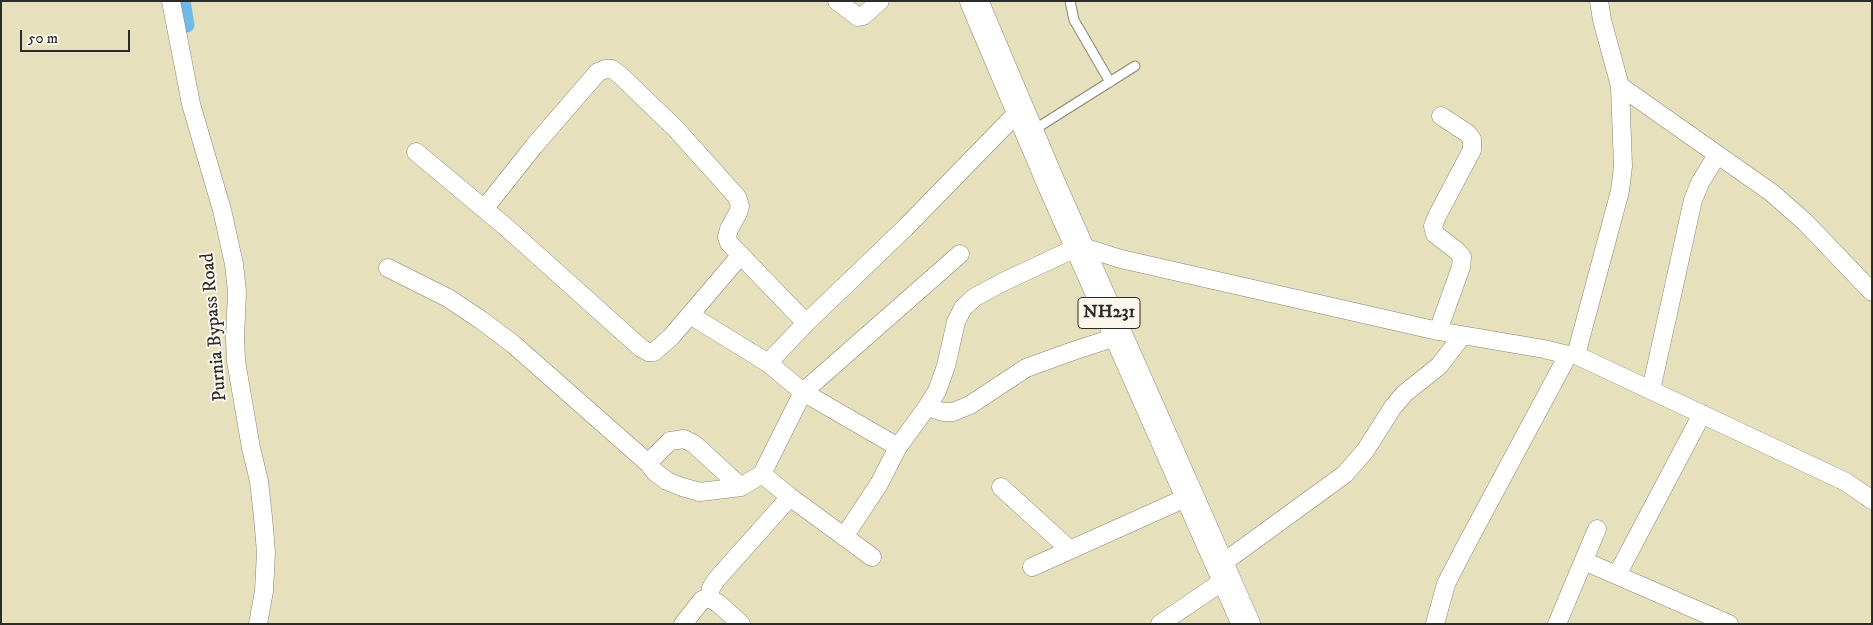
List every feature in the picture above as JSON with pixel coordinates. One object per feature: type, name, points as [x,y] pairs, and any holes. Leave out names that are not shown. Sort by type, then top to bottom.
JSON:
[{"type":"highway","name":"NH231","points":[[974,1],[1246,624]]},
{"type":"street","name":"Purnia Bypass Road","points":[[171,1],[191,104],[222,210],[234,264],[237,292],[236,361],[250,448],[259,481],[266,552],[262,621]]},
{"type":"street","points":[[837,1],[858,17],[863,16],[880,1]]},
{"type":"street","points":[[1435,624],[1446,584],[1572,355],[1620,191],[1623,166],[1620,86],[1602,20],[1599,1]]},
{"type":"street","points":[[484,209],[540,139],[598,72],[612,69],[676,128],[737,197],[740,206],[727,237],[729,243],[806,323]]},
{"type":"street","points":[[1620,86],[1772,193],[1805,222],[1872,292]]},
{"type":"street","points":[[1438,331],[1461,267],[1462,258],[1457,251],[1435,234],[1433,226],[1472,150],[1472,139],[1467,132],[1441,116]]},
{"type":"street","points":[[768,363],[806,323],[905,228],[1025,121]]},
{"type":"street","points":[[416,152],[484,209],[641,348],[648,352],[654,352],[660,348],[740,256]]},
{"type":"street","points":[[1652,390],[1693,200],[1700,183],[1717,155]]},
{"type":"street","points":[[844,537],[879,484],[898,447],[937,392],[946,366],[956,322],[963,308],[975,298],[1003,282],[1080,246],[1121,259],[1438,331],[1572,355],[1652,390],[1846,482],[1872,500]]},
{"type":"street","points":[[388,268],[448,298],[481,320],[512,344],[648,463],[654,472],[667,481],[700,492],[741,487],[762,474],[803,392],[960,254]]},
{"type":"street","points":[[690,315],[768,363],[803,392],[898,447]]},
{"type":"street","points":[[927,407],[943,412],[953,412],[970,405],[1026,368],[1119,336]]},
{"type":"street","points":[[1160,624],[1346,474],[1365,451],[1392,407],[1405,393],[1439,366],[1462,336]]},
{"type":"street","points":[[1617,575],[1702,414]]},
{"type":"street","points":[[648,463],[670,441],[684,439],[694,444],[741,487]]},
{"type":"street","points":[[762,474],[872,557]]},
{"type":"street","points":[[1000,487],[1070,550]]},
{"type":"street","points":[[1032,568],[1190,496]]},
{"type":"street","points":[[709,598],[711,588],[716,580],[790,497]]},
{"type":"street","points":[[1557,624],[1597,529]]},
{"type":"street","points":[[1584,561],[1729,624]]},
{"type":"street","points":[[683,624],[702,600],[709,598],[719,604],[741,624]]},
{"type":"lane","points":[[1070,1],[1074,20],[1110,82]]},
{"type":"lane","points":[[1025,121],[1110,82],[1135,66]]},
{"type":"waterway","points":[[183,1],[187,25]]}]
